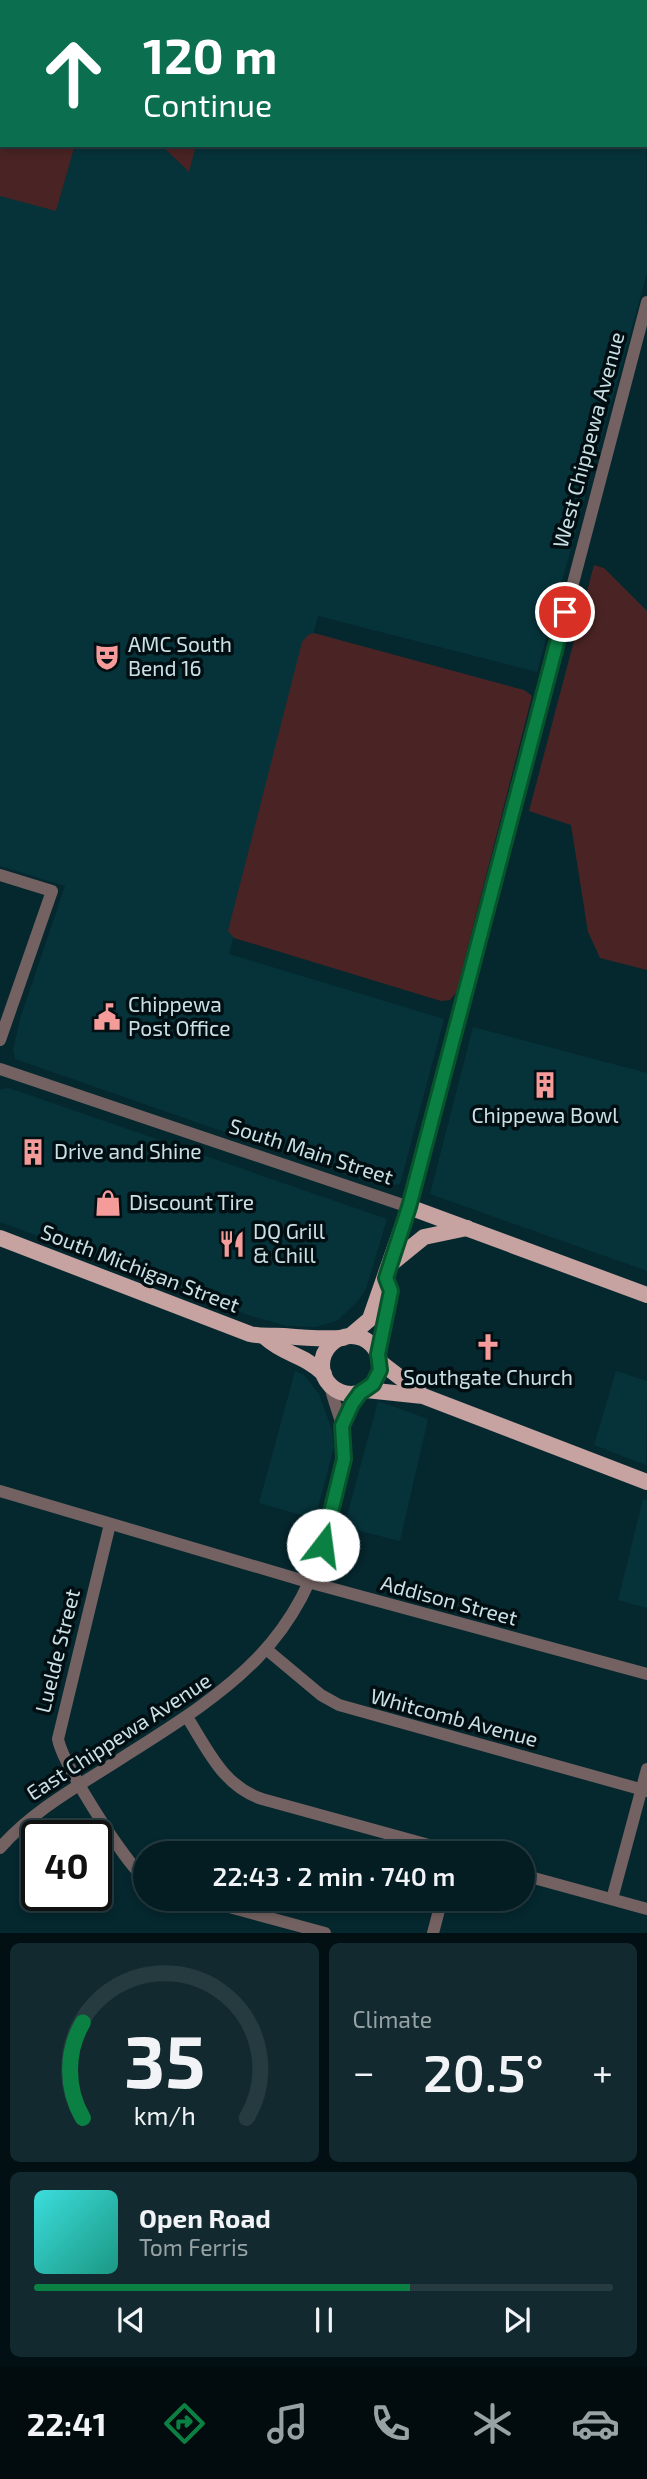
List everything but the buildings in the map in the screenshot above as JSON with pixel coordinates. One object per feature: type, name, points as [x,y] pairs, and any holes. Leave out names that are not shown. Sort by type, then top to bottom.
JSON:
[{"type":"main road","name":"South Main Street","points":[[409,1207],[647,1295]]},
{"type":"main road","name":"West Chippewa Avenue","points":[[346,1337],[370,1320],[409,1207]]},
{"type":"main road","points":[[389,1271],[424,1237],[469,1228]]},
{"type":"main road","name":"South Michigan Street","points":[[0,1238],[266,1338],[278,1348],[305,1357],[327,1380]]},
{"type":"main road","name":"West Chippewa Avenue","points":[[379,1358],[391,1291],[389,1271]]},
{"type":"main road","name":"South Michigan Street","points":[[266,1338],[280,1335],[300,1339],[346,1337]]},
{"type":"main road","points":[[423,1396],[379,1358],[365,1339],[346,1337],[328,1349],[324,1357],[327,1380],[344,1393],[363,1391],[423,1396],[647,1482]]},
{"type":"main road","points":[[363,1391],[377,1378],[379,1358]]},
{"type":"street","name":"West Chippewa Avenue","points":[[409,1207],[647,302]]},
{"type":"street","points":[[0,875],[52,891],[0,1040]]},
{"type":"street","name":"South Main Street","points":[[0,1069],[409,1207]]},
{"type":"street","name":"East Chippewa Avenue","points":[[0,1849],[33,1816],[225,1690],[266,1649],[287,1620],[308,1582],[323,1545],[344,1459],[342,1426],[327,1380]]},
{"type":"street","points":[[342,1426],[363,1391]]},
{"type":"street","name":"Addison Street","points":[[0,1493],[308,1582],[647,1674]]},
{"type":"street","name":"Luelde Street","points":[[110,1524],[58,1728],[60,1749],[133,1866]]},
{"type":"street","name":"Whitcomb Avenue","points":[[266,1649],[321,1695],[339,1705],[644,1790]]},
{"type":"street","points":[[187,1717],[220,1769],[239,1790],[262,1799],[412,1841]]},
{"type":"street","points":[[612,1899],[644,1790],[647,1769]]},
{"type":"street","points":[[535,1878],[647,1909]]},
{"type":"street","points":[[244,1911],[325,1933]]},
{"type":"street","points":[[433,1933],[439,1911]]},
{"type":"shaded area","points":[[0,147],[74,147],[56,211],[0,196]]},
{"type":"shaded area","points":[[74,147],[163,147],[188,171],[195,147],[646,147],[647,273],[537,672],[318,616],[229,954],[444,1019],[400,1184],[389,1186],[371,1183],[15,1059],[13,1050],[20,1019],[65,886],[0,866],[0,196],[56,210]]},
{"type":"shaded area","points":[[163,147],[195,147],[189,172]]},
{"type":"shaded area","points":[[594,565],[604,568],[647,611],[647,970],[600,958],[588,932],[571,825],[529,811]]},
{"type":"shaded area","points":[[314,633],[524,690],[532,696],[456,993],[450,1000],[441,1001],[234,938],[228,931],[302,642]]},
{"type":"shaded area","points":[[473,1027],[647,1073],[647,1271],[430,1194]]},
{"type":"shaded area","points":[[9,1088],[387,1219],[366,1289],[338,1320],[316,1327],[287,1326],[251,1316],[0,1222],[0,1089]]},
{"type":"shaded area","points":[[295,1371],[304,1375],[319,1394],[332,1430],[334,1447],[315,1519],[259,1503]]},
{"type":"shaded area","points":[[616,1371],[647,1381],[646,1465],[594,1445]]},
{"type":"shaded area","points":[[378,1401],[428,1419],[400,1541],[344,1527]]},
{"type":"shaded area","points":[[643,1499],[647,1500],[647,1608],[618,1600]]},
{"type":"place","name":"AMC South Bend 16","points":[[107,657]]},
{"type":"place","name":"Chippewa Post Office","points":[[107,1017]]},
{"type":"place","name":"Chippewa Bowl","points":[[545,1085]]},
{"type":"place","name":"Drive and Shine","points":[[33,1152]]},
{"type":"place","name":"Discount Tire","points":[[108,1203]]},
{"type":"place","name":"DQ Grill & Chill","points":[[232,1244]]},
{"type":"place","name":"Southgate Church","points":[[488,1347]]},
{"type":"route","points":[[323,1545],[344,1459],[342,1426],[352,1404],[360,1393],[373,1384],[380,1370],[378,1354],[391,1291],[386,1278],[409,1207],[565,612]]}]
